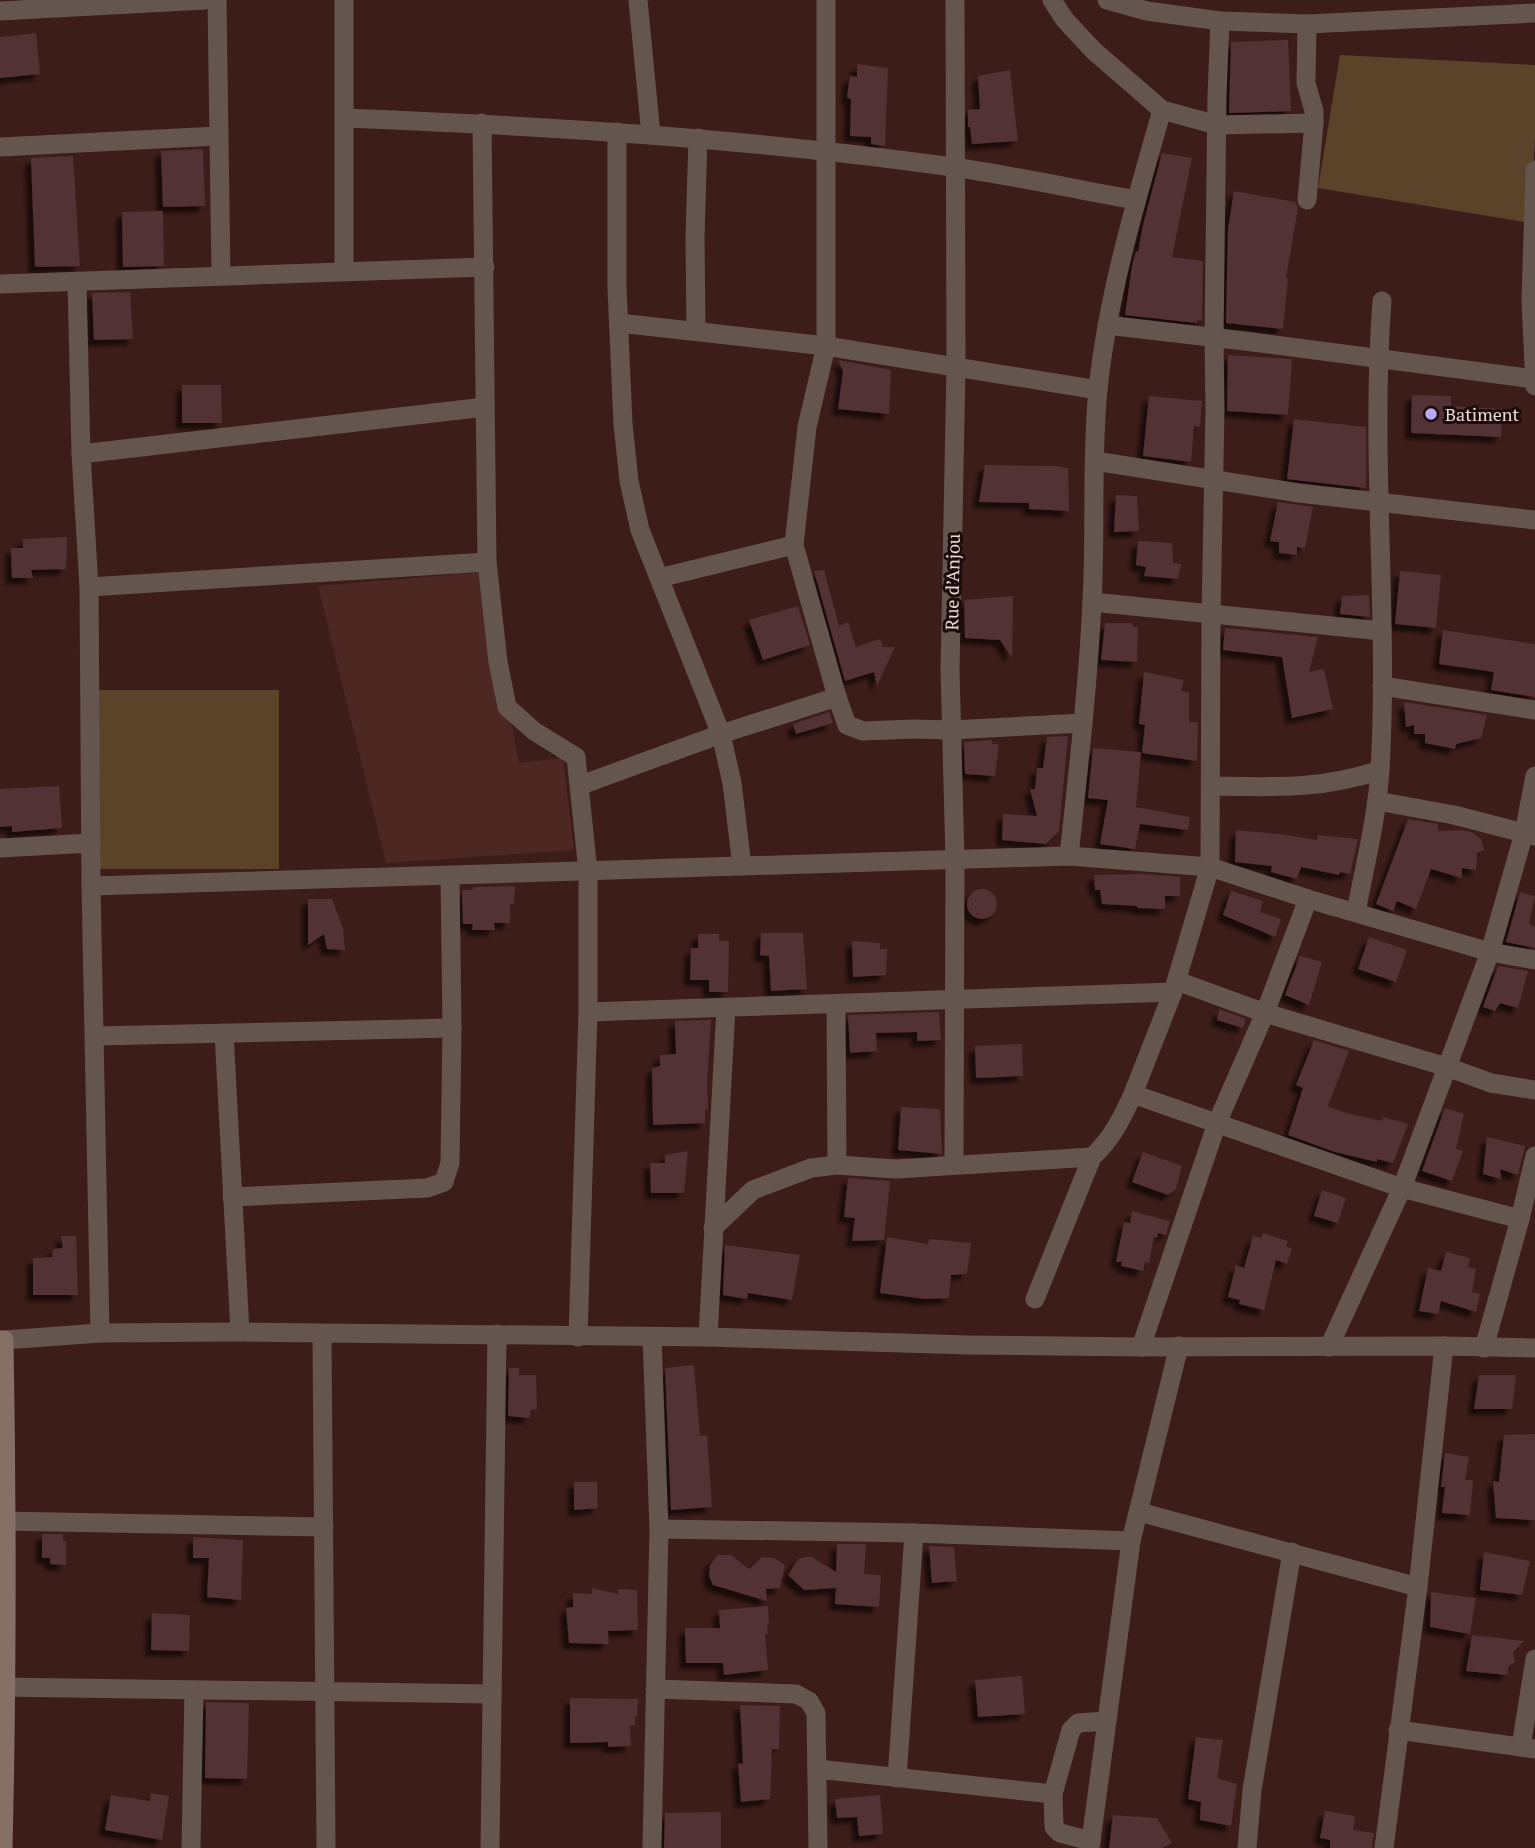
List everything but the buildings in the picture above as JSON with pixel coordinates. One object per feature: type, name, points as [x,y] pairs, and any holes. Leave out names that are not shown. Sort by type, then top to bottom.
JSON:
[{"type":"main road","points":[[2,1340],[3,1848]]},
{"type":"street","points":[[0,11],[205,0]]},
{"type":"street","points":[[217,0],[221,276]]},
{"type":"street","points":[[344,0],[344,271]]},
{"type":"street","points":[[638,0],[651,135]]},
{"type":"street","points":[[826,0],[826,346],[807,427],[794,545],[836,697],[847,725],[855,730],[951,730],[1083,723]]},
{"type":"street","name":"Rue d’Anjou","points":[[954,1165],[956,859],[951,730],[956,368],[955,0]]},
{"type":"street","points":[[1052,0],[1065,20],[1094,51],[1162,110],[1217,125],[1314,123]]},
{"type":"street","points":[[1107,0],[1171,8],[1220,21],[1307,24],[1535,13]]},
{"type":"street","points":[[1035,1299],[1092,1157],[1120,1123],[1133,1094],[1175,987],[1210,867],[1210,615],[1220,21]]},
{"type":"street","points":[[1307,24],[1306,83],[1314,111],[1307,200]]},
{"type":"street","points":[[1069,856],[1092,602],[1098,390],[1107,325],[1136,200],[1162,110]]},
{"type":"street","points":[[345,118],[482,123],[698,138],[955,168],[1136,200]]},
{"type":"street","points":[[482,123],[487,562],[498,662],[507,707],[534,731],[576,757],[589,871],[588,1012],[578,1337]]},
{"type":"street","points":[[617,132],[619,323],[623,424],[629,481],[640,530],[721,734],[732,783],[742,866]]},
{"type":"street","points":[[0,147],[218,136]]},
{"type":"street","points":[[696,330],[698,138]]},
{"type":"street","points":[[1535,170],[1531,301],[1535,386]]},
{"type":"street","points":[[0,284],[485,267]]},
{"type":"street","points":[[77,282],[81,454],[89,587],[91,886],[100,1333]]},
{"type":"street","points":[[1356,912],[1377,801],[1380,770],[1382,631],[1377,359],[1382,301]]},
{"type":"street","points":[[619,323],[826,346],[1098,390]]},
{"type":"street","points":[[1107,325],[1535,379]]},
{"type":"street","points":[[81,454],[485,407]]},
{"type":"street","points":[[1096,461],[1378,503],[1535,520]]},
{"type":"street","points":[[659,578],[794,545]]},
{"type":"street","points":[[89,587],[487,562]]},
{"type":"street","points":[[1092,602],[1382,631]]},
{"type":"street","points":[[1382,686],[1535,710]]},
{"type":"street","points":[[581,785],[721,734],[836,697]]},
{"type":"street","points":[[1210,786],[1308,787],[1355,779],[1380,770]]},
{"type":"street","points":[[1329,1347],[1402,1188],[1490,952],[1529,834],[1535,776]]},
{"type":"street","points":[[1377,801],[1454,815],[1529,834]]},
{"type":"street","points":[[0,848],[91,844]]},
{"type":"street","points":[[91,886],[1069,856],[1210,867],[1308,899],[1490,952],[1535,961]]},
{"type":"street","points":[[232,1197],[428,1188],[444,1182],[450,1163],[450,875]]},
{"type":"street","points":[[1141,1347],[1217,1123],[1265,1013],[1308,899]]},
{"type":"street","points":[[588,1012],[954,1000],[1175,987],[1447,1067],[1491,1083],[1535,1090]]},
{"type":"street","points":[[836,1004],[837,1165]]},
{"type":"street","points":[[708,1337],[726,1008]]},
{"type":"street","points":[[95,1036],[452,1028]]},
{"type":"street","points":[[224,1033],[240,1332]]},
{"type":"street","points":[[1133,1094],[1402,1188],[1520,1219]]},
{"type":"street","points":[[1483,1348],[1535,1156]]},
{"type":"street","points":[[713,1228],[753,1190],[811,1168],[837,1165],[896,1169],[1092,1157]]},
{"type":"street","points":[[2,1340],[100,1333],[240,1332],[708,1337],[968,1345],[1535,1348]]},
{"type":"street","points":[[322,1334],[326,1848]]},
{"type":"street","points":[[490,1848],[497,1334]]},
{"type":"street","points":[[652,1338],[659,1529],[652,1848]]},
{"type":"street","points":[[1107,1721],[1078,1723],[1071,1730],[1053,1794],[1054,1827],[1060,1833],[1090,1845],[1107,1721],[1131,1541],[1180,1346]]},
{"type":"street","points":[[1384,1848],[1418,1587],[1444,1346]]},
{"type":"street","points":[[1139,1512],[1418,1587]]},
{"type":"street","points":[[3,1521],[324,1527]]},
{"type":"street","points":[[659,1529],[914,1533],[1131,1541]]},
{"type":"street","points":[[897,1778],[914,1533]]},
{"type":"street","points":[[1247,1848],[1252,1790],[1292,1552]]},
{"type":"street","points":[[1398,1730],[1528,1748],[1535,1659]]},
{"type":"street","points":[[3,1687],[492,1694]]},
{"type":"street","points":[[655,1689],[796,1694],[809,1700],[816,1713],[818,1848]]},
{"type":"street","points":[[191,1848],[194,1690]]},
{"type":"street","points":[[817,1769],[1053,1794]]},
{"type":"shaded area","points":[[1340,55],[1535,65],[1535,138],[1530,223],[1318,188]]},
{"type":"shaded area","points":[[483,572],[519,763],[563,758],[574,850],[386,863],[318,586]]},
{"type":"shaded area","points":[[99,690],[279,690],[279,869],[99,869]]},
{"type":"place","name":"Batiment","points":[[1431,414]]}]
